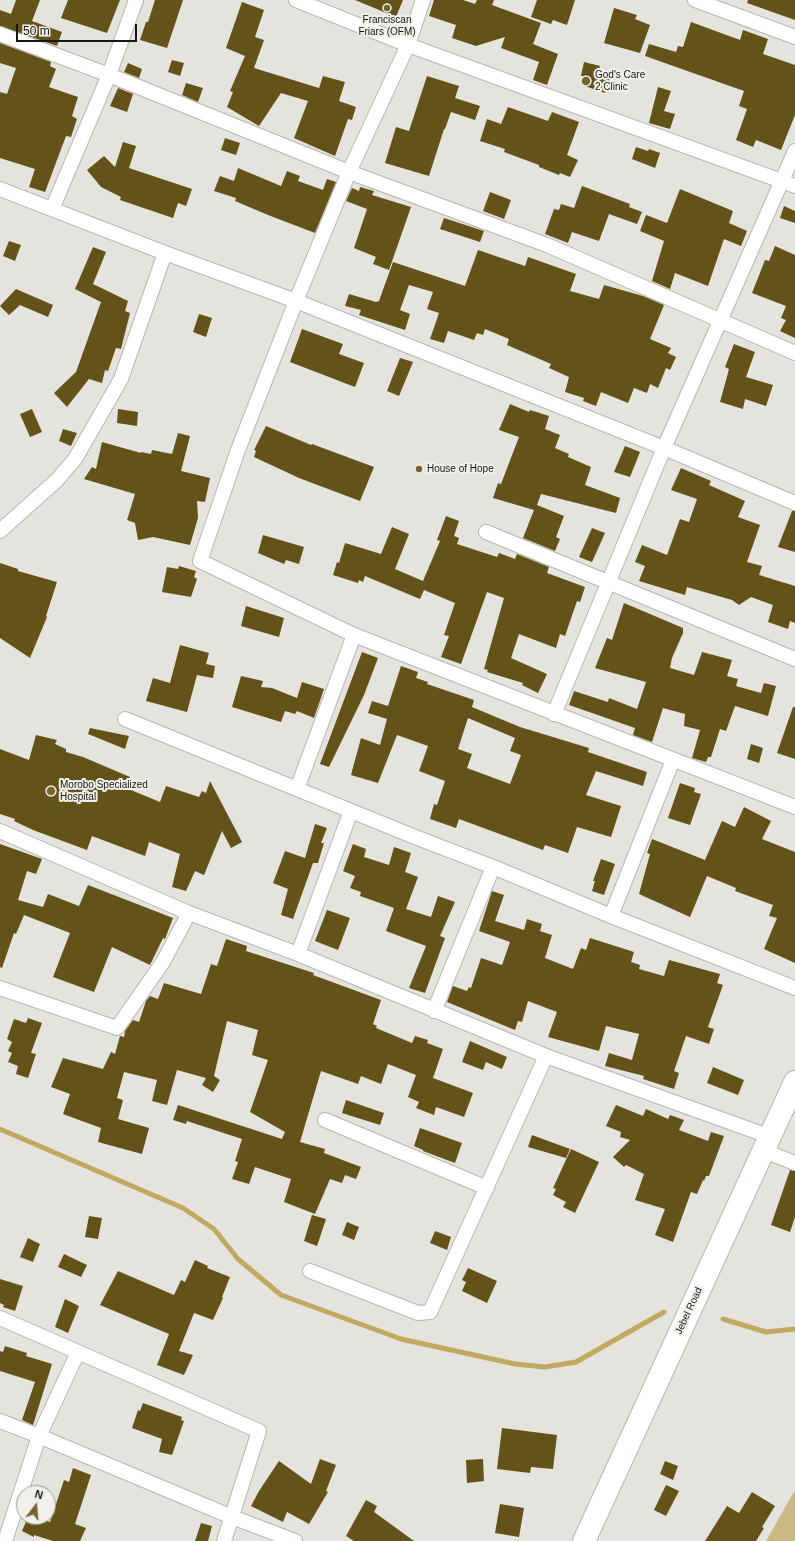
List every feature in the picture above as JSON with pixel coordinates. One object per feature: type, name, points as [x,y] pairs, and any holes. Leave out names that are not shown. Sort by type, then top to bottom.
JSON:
[{"type":"main road","name":"Jebel Road","points":[[584,1541],[711,1262],[768,1144],[795,1082]]},
{"type":"street","points":[[52,210],[109,75],[136,0]]},
{"type":"street","points":[[296,0],[408,45],[795,186]]},
{"type":"street","points":[[423,0],[408,45],[349,172],[296,301],[238,450],[200,561],[354,635],[795,808]]},
{"type":"street","points":[[695,0],[795,38]]},
{"type":"street","points":[[0,34],[109,75],[349,172],[547,246],[795,353]]},
{"type":"street","points":[[554,714],[664,448],[795,151]]},
{"type":"street","points":[[0,190],[165,254],[296,301],[664,448],[795,503]]},
{"type":"street","points":[[0,531],[57,480],[75,459],[121,379],[165,254]]},
{"type":"street","points":[[486,532],[795,659]]},
{"type":"street","points":[[297,789],[354,635]]},
{"type":"street","points":[[126,719],[611,916],[795,988]]},
{"type":"street","points":[[611,916],[673,760]]},
{"type":"street","points":[[298,954],[351,811]]},
{"type":"street","points":[[0,830],[189,913],[298,954],[434,1011],[768,1144],[795,1163]]},
{"type":"street","points":[[434,1011],[493,867]]},
{"type":"street","points":[[0,988],[117,1028],[163,962],[189,913]]},
{"type":"street","points":[[310,1271],[418,1313],[430,1312],[546,1056]]},
{"type":"street","points":[[325,1120],[487,1188]]},
{"type":"street","points":[[0,1318],[259,1431],[224,1541]]},
{"type":"street","points":[[5,1541],[39,1436],[78,1352]]},
{"type":"street","points":[[0,1421],[39,1436],[232,1518],[295,1541]]},
{"type":"shaded area","points":[[795,1490],[795,1541],[766,1541]]},
{"type":"building","points":[[16,0],[40,0],[32,21],[62,32],[57,46],[0,26],[0,10],[11,14]]},
{"type":"building","points":[[68,0],[120,0],[107,33],[61,18]]},
{"type":"building","points":[[155,0],[183,0],[167,48],[140,40]]},
{"type":"building","name":"Franciscan Friars (OFM)","points":[[355,0],[403,0],[396,17]]},
{"type":"building","points":[[434,0],[463,0],[475,4],[477,0],[494,0],[492,5],[541,23],[533,44],[558,54],[547,85],[533,80],[539,62],[501,48],[505,37],[476,46],[452,38],[456,25],[429,16]]},
{"type":"building","points":[[537,0],[575,0],[567,25],[553,20],[551,24],[531,17]]},
{"type":"building","points":[[748,0],[795,0],[795,20],[747,3]]},
{"type":"building","points":[[242,2],[264,10],[255,37],[264,40],[254,68],[319,88],[323,76],[345,82],[339,101],[356,107],[352,120],[348,119],[335,156],[294,138],[308,101],[281,93],[259,126],[227,107],[233,92],[230,91],[245,56],[226,48]]},
{"type":"building","points":[[614,8],[637,15],[635,19],[650,25],[640,53],[604,43]]},
{"type":"building","points":[[691,22],[740,40],[743,30],[768,39],[763,54],[795,65],[795,115],[781,150],[756,140],[753,147],[736,140],[747,109],[739,106],[744,91],[645,56],[649,44],[676,52],[678,46],[683,47]]},
{"type":"building","points":[[0,43],[51,62],[50,66],[56,69],[49,87],[78,97],[72,116],[77,119],[71,137],[66,136],[45,192],[29,187],[35,169],[0,158],[0,92],[7,94],[16,68],[0,63]]},
{"type":"building","points":[[172,60],[184,63],[180,76],[168,72]]},
{"type":"building","points":[[584,62],[600,66],[599,69],[612,74],[605,93],[582,85],[584,76],[581,76]]},
{"type":"building","points":[[128,63],[142,69],[139,78],[124,72]]},
{"type":"building","points":[[427,76],[459,86],[455,98],[480,106],[475,120],[451,112],[429,176],[385,163],[396,127],[409,131]]},
{"type":"building","points":[[186,83],[203,88],[198,102],[182,95]]},
{"type":"building","points":[[658,87],[671,91],[664,111],[675,114],[670,129],[649,123]]},
{"type":"building","points":[[118,88],[133,94],[127,112],[110,106]]},
{"type":"building","points":[[508,107],[548,121],[552,112],[579,122],[567,155],[578,160],[570,177],[560,173],[559,175],[539,167],[539,165],[504,152],[505,149],[480,141],[487,119],[501,124]]},
{"type":"building","points":[[225,138],[240,143],[236,155],[221,150]]},
{"type":"building","points":[[123,142],[136,146],[129,168],[192,189],[186,206],[178,203],[173,218],[120,200],[121,197],[101,187],[87,170],[104,156],[115,167]]},
{"type":"building","points":[[636,147],[648,151],[649,149],[660,153],[655,168],[632,159]]},
{"type":"building","points":[[238,168],[281,186],[287,171],[300,176],[298,181],[323,190],[327,179],[336,182],[315,233],[235,201],[236,198],[214,191],[220,176],[234,181]]},
{"type":"building","points":[[582,186],[630,204],[629,207],[642,212],[637,224],[609,214],[599,241],[572,232],[568,243],[545,234],[554,209],[559,210],[561,204],[574,208]]},
{"type":"building","points":[[360,187],[374,191],[372,195],[411,207],[389,270],[373,264],[376,257],[354,248],[367,209],[346,201],[352,188],[359,191]]},
{"type":"building","points":[[680,189],[733,211],[729,223],[747,231],[741,246],[724,239],[708,286],[675,273],[670,289],[652,281],[664,241],[640,231],[646,215],[667,223]]},
{"type":"building","points":[[490,192],[511,200],[504,219],[483,211]]},
{"type":"building","points":[[784,206],[795,211],[795,223],[780,218]]},
{"type":"building","points":[[444,218],[484,231],[480,242],[440,229]]},
{"type":"building","points":[[9,241],[21,245],[15,261],[3,256]]},
{"type":"building","points":[[775,246],[795,255],[795,338],[780,331],[786,320],[781,318],[786,306],[752,293],[765,260],[769,261]]},
{"type":"building","points":[[93,247],[106,252],[93,284],[128,301],[125,311],[130,313],[121,349],[116,348],[108,371],[105,370],[102,383],[89,379],[67,407],[54,393],[76,372],[101,302],[75,289]]},
{"type":"building","points":[[478,250],[525,266],[528,257],[576,274],[570,291],[599,299],[604,285],[643,296],[664,305],[650,339],[671,348],[668,353],[676,357],[670,370],[666,368],[658,388],[650,384],[647,393],[634,388],[628,403],[601,392],[596,406],[583,401],[584,398],[565,392],[569,377],[549,368],[551,364],[507,345],[509,339],[485,329],[483,335],[477,333],[474,340],[448,331],[444,343],[430,339],[439,313],[427,309],[433,292],[409,285],[400,310],[410,314],[405,330],[359,315],[361,310],[345,306],[349,294],[376,302],[379,301],[393,262],[465,286]]},
{"type":"building","points":[[16,289],[53,305],[48,317],[20,305],[9,315],[0,306]]},
{"type":"building","points":[[199,314],[212,318],[206,337],[193,332]]},
{"type":"building","points":[[302,329],[343,344],[339,354],[364,363],[355,387],[290,362]]},
{"type":"building","points":[[734,344],[755,352],[746,377],[773,385],[766,406],[745,399],[743,409],[720,402],[729,369],[725,367]]},
{"type":"building","points":[[400,358],[413,362],[399,396],[387,391]]},
{"type":"building","points":[[510,404],[529,412],[530,410],[549,416],[545,429],[560,435],[555,448],[569,454],[568,457],[591,467],[585,485],[620,498],[616,513],[541,494],[537,505],[564,516],[556,537],[560,539],[555,551],[523,538],[534,510],[493,498],[498,483],[501,484],[519,437],[499,430]]},
{"type":"building","points":[[32,409],[42,432],[30,437],[20,414]]},
{"type":"building","points":[[118,409],[138,412],[137,426],[117,423]]},
{"type":"building","points":[[266,426],[311,445],[312,444],[374,467],[360,501],[299,478],[254,457],[256,451],[254,450]]},
{"type":"building","points":[[63,429],[77,433],[71,446],[59,441]]},
{"type":"building","points":[[178,433],[190,436],[181,471],[210,478],[205,502],[197,501],[198,518],[190,545],[153,537],[138,540],[135,523],[127,520],[135,494],[84,479],[92,467],[96,469],[102,442],[141,453],[151,454],[152,450],[172,454]]},
{"type":"building","points":[[625,446],[640,452],[630,477],[614,472]]},
{"type":"building","points":[[681,468],[711,481],[709,485],[745,501],[738,517],[760,525],[747,562],[762,566],[759,575],[795,586],[795,623],[790,621],[788,629],[768,622],[773,605],[751,597],[739,605],[732,600],[687,587],[685,595],[639,581],[645,566],[635,562],[642,545],[667,555],[680,519],[689,522],[697,499],[671,490]]},
{"type":"building","points":[[792,511],[795,511],[795,552],[778,547]]},
{"type":"building","points":[[446,516],[459,521],[454,536],[459,538],[457,544],[497,557],[499,553],[515,559],[517,554],[549,567],[547,573],[585,587],[580,602],[577,601],[565,636],[560,634],[556,648],[519,634],[511,658],[547,674],[538,693],[522,685],[523,683],[487,672],[488,670],[484,669],[504,598],[487,592],[461,664],[441,657],[449,636],[444,635],[455,603],[424,590],[420,599],[365,576],[363,582],[359,580],[358,583],[333,575],[337,562],[339,563],[345,543],[381,554],[392,527],[409,534],[395,569],[423,581],[440,541],[437,540]]},
{"type":"building","points":[[592,528],[605,533],[592,562],[579,557]]},
{"type":"building","points":[[263,535],[304,547],[299,564],[286,560],[284,564],[258,553]]},
{"type":"building","points":[[0,563],[18,569],[18,571],[57,582],[46,616],[47,617],[30,658],[0,638]]},
{"type":"building","points":[[179,566],[196,571],[194,577],[197,579],[191,597],[162,592],[167,567],[178,569]]},
{"type":"building","points":[[624,603],[683,628],[683,633],[672,658],[670,668],[694,675],[702,652],[732,660],[727,676],[738,679],[736,686],[761,693],[764,683],[776,686],[768,716],[735,706],[726,731],[720,729],[711,757],[708,757],[706,762],[692,758],[700,730],[684,726],[685,714],[663,708],[652,742],[633,735],[635,728],[569,705],[574,691],[608,702],[609,698],[637,709],[646,682],[595,668],[607,638],[612,640]]},
{"type":"building","points":[[246,606],[284,618],[279,637],[241,626]]},
{"type":"building","points":[[180,645],[209,653],[206,664],[215,666],[213,678],[197,675],[187,712],[146,701],[153,678],[170,683]]},
{"type":"building","points":[[362,652],[378,658],[364,695],[329,767],[320,764]]},
{"type":"building","points":[[401,666],[418,672],[416,678],[428,682],[427,684],[474,700],[472,707],[520,727],[589,748],[588,752],[647,772],[643,786],[596,771],[586,795],[621,806],[611,837],[577,827],[568,853],[545,845],[543,850],[459,819],[456,828],[430,819],[434,804],[437,805],[445,781],[419,771],[428,746],[397,735],[378,783],[351,775],[361,738],[380,745],[387,719],[368,713],[372,701],[388,706]],"holes":[[[468,718],[515,738],[510,751],[521,755],[510,784],[467,768],[472,754],[458,749]]]},
{"type":"building","points":[[241,676],[263,681],[261,687],[272,688],[297,698],[302,682],[324,689],[314,718],[297,711],[295,714],[285,711],[281,722],[232,707]]},
{"type":"building","points":[[793,707],[795,707],[795,759],[777,753]]},
{"type":"building","points":[[90,728],[129,736],[125,749],[88,734]]},
{"type":"building","points":[[36,735],[57,740],[55,744],[66,749],[66,752],[83,757],[130,777],[126,788],[160,802],[166,786],[199,797],[202,791],[206,793],[210,781],[242,842],[231,848],[222,831],[204,875],[195,871],[186,891],[172,887],[180,854],[149,842],[145,856],[92,836],[87,850],[33,830],[14,821],[15,819],[0,814],[0,749],[29,760]]},
{"type":"building","points":[[751,744],[763,748],[759,763],[747,759]]},
{"type":"building","points":[[680,783],[695,788],[694,792],[701,794],[690,825],[668,818]]},
{"type":"building","points":[[744,807],[771,821],[762,839],[795,852],[795,963],[764,949],[777,918],[769,916],[773,905],[735,891],[736,888],[707,876],[690,917],[639,894],[650,854],[647,853],[652,839],[705,860],[722,821],[735,827]]},
{"type":"building","points":[[315,824],[327,828],[321,843],[324,843],[318,863],[313,863],[293,919],[281,915],[288,889],[273,883],[285,851],[305,858]]},
{"type":"building","points":[[0,844],[42,859],[36,874],[27,871],[18,900],[43,907],[48,894],[79,906],[88,885],[173,918],[165,939],[163,938],[150,965],[112,947],[94,992],[53,977],[70,933],[24,915],[16,934],[14,933],[2,968],[0,967]]},
{"type":"building","points":[[353,844],[366,849],[364,857],[389,865],[394,847],[411,853],[405,872],[418,877],[406,909],[431,917],[438,896],[455,902],[440,936],[445,938],[425,993],[409,988],[426,946],[386,931],[394,908],[360,896],[361,892],[350,888],[355,876],[343,871]]},
{"type":"building","points":[[601,859],[615,864],[604,895],[592,891],[595,881],[593,881]]},
{"type":"building","points":[[492,891],[504,895],[495,921],[524,930],[527,919],[542,924],[540,931],[552,935],[545,958],[573,969],[581,948],[586,950],[590,938],[634,952],[631,962],[640,965],[639,969],[664,976],[669,960],[720,974],[717,983],[723,985],[708,1027],[714,1029],[709,1044],[686,1036],[674,1071],[679,1073],[674,1089],[643,1079],[644,1076],[605,1066],[609,1053],[632,1060],[639,1034],[606,1026],[599,1051],[548,1037],[557,1012],[528,1001],[522,1022],[518,1021],[515,1030],[447,1002],[453,986],[467,991],[469,987],[471,988],[481,958],[502,965],[510,942],[479,931]]},
{"type":"building","points":[[327,910],[350,918],[338,950],[315,941]]},
{"type":"building","points":[[226,939],[247,946],[246,951],[314,973],[313,975],[381,1000],[373,1024],[377,1026],[376,1028],[412,1043],[415,1036],[428,1040],[427,1043],[443,1049],[433,1078],[473,1093],[464,1117],[436,1107],[434,1115],[416,1108],[419,1102],[408,1097],[416,1075],[388,1064],[381,1084],[361,1076],[358,1084],[321,1071],[300,1142],[325,1149],[324,1153],[361,1167],[356,1179],[345,1175],[342,1183],[330,1179],[315,1214],[284,1202],[291,1179],[255,1167],[249,1184],[232,1179],[238,1162],[235,1161],[242,1139],[187,1121],[186,1124],[173,1120],[178,1105],[282,1139],[285,1132],[250,1112],[268,1060],[252,1055],[258,1030],[227,1021],[214,1076],[220,1080],[213,1092],[202,1085],[206,1078],[177,1070],[167,1105],[152,1101],[157,1080],[124,1072],[117,1098],[123,1100],[118,1119],[149,1128],[142,1154],[98,1142],[101,1128],[63,1114],[70,1094],[51,1087],[63,1058],[103,1069],[111,1052],[115,1054],[120,1036],[124,1037],[125,1031],[133,1020],[139,1022],[146,1001],[150,996],[158,999],[164,983],[201,994],[211,964],[217,966]]},
{"type":"building","points":[[28,1018],[42,1023],[31,1053],[36,1054],[28,1078],[16,1074],[18,1066],[8,1062],[12,1053],[8,1051],[12,1042],[7,1039],[14,1019],[26,1023]]},
{"type":"building","points":[[470,1041],[507,1057],[502,1069],[486,1062],[483,1070],[462,1062]]},
{"type":"building","points":[[713,1067],[744,1080],[738,1095],[707,1083]]},
{"type":"building","points":[[346,1100],[384,1113],[380,1125],[342,1113]]},
{"type":"building","points":[[616,1105],[643,1116],[646,1109],[668,1119],[670,1115],[684,1120],[679,1130],[708,1141],[711,1132],[724,1136],[709,1176],[706,1176],[704,1181],[703,1180],[697,1194],[691,1192],[673,1242],[655,1235],[665,1209],[635,1200],[644,1174],[626,1165],[624,1167],[613,1157],[630,1140],[620,1137],[621,1132],[606,1126]]},
{"type":"building","points":[[420,1128],[462,1143],[455,1163],[414,1146]]},
{"type":"building","points":[[532,1135],[570,1149],[566,1158],[528,1147]]},
{"type":"building","points":[[571,1149],[599,1162],[575,1213],[563,1207],[566,1202],[553,1195],[556,1189],[553,1188]]},
{"type":"building","points":[[790,1170],[795,1171],[795,1217],[790,1232],[771,1225]]},
{"type":"building","points":[[312,1215],[326,1219],[317,1246],[304,1241]]},
{"type":"building","points":[[89,1216],[102,1218],[98,1239],[85,1237]]},
{"type":"building","points":[[347,1222],[359,1227],[354,1240],[342,1235]]},
{"type":"building","points":[[435,1231],[451,1237],[447,1250],[430,1243]]},
{"type":"building","points":[[28,1238],[40,1244],[33,1262],[20,1257]]},
{"type":"building","points":[[64,1254],[87,1265],[81,1277],[58,1267]]},
{"type":"building","points":[[195,1260],[208,1266],[207,1268],[230,1277],[222,1297],[223,1298],[213,1320],[194,1313],[179,1351],[193,1355],[184,1375],[157,1365],[169,1334],[100,1305],[118,1271],[174,1295],[181,1280],[185,1282]]},
{"type":"building","points":[[468,1268],[497,1281],[487,1303],[462,1291],[466,1282],[462,1280]]},
{"type":"building","points":[[0,1279],[23,1286],[15,1311],[3,1307],[4,1305],[0,1303]]},
{"type":"building","points":[[65,1299],[79,1306],[68,1333],[55,1327]]},
{"type":"building","points":[[5,1346],[27,1353],[26,1356],[52,1364],[33,1425],[22,1420],[35,1382],[0,1371],[0,1351],[3,1352]]},
{"type":"building","points":[[143,1403],[182,1417],[181,1420],[184,1421],[172,1455],[159,1452],[162,1439],[132,1428],[138,1410],[140,1411]]},
{"type":"building","points":[[502,1428],[557,1435],[553,1469],[531,1467],[530,1473],[497,1469]]},
{"type":"building","points":[[320,1459],[336,1465],[326,1491],[328,1492],[309,1524],[287,1512],[283,1522],[251,1506],[279,1461],[311,1484]]},
{"type":"building","points":[[483,1459],[484,1481],[467,1483],[466,1460]]},
{"type":"building","points":[[665,1461],[678,1466],[673,1480],[660,1474]]},
{"type":"building","points":[[73,1468],[91,1475],[75,1524],[86,1528],[80,1541],[53,1541],[34,1535],[34,1537],[22,1531],[25,1525],[56,1525],[56,1504],[64,1480],[69,1482]]},
{"type":"building","points":[[666,1485],[679,1491],[666,1516],[654,1510]]},
{"type":"building","points":[[752,1492],[775,1506],[762,1527],[764,1528],[756,1541],[705,1541],[727,1506],[739,1513]]},
{"type":"building","points":[[366,1500],[377,1506],[374,1512],[414,1541],[354,1541],[346,1536]]},
{"type":"building","points":[[500,1504],[524,1508],[519,1537],[495,1533]]},
{"type":"building","points":[[201,1523],[212,1526],[208,1541],[195,1541]]},
{"type":"waterway","points":[[0,1129],[183,1208],[214,1229],[238,1259],[281,1295],[401,1339],[515,1364],[545,1367],[576,1362],[664,1312]]},
{"type":"waterway","points":[[723,1319],[766,1332],[795,1329]]},
{"type":"place","name":"Franciscan Friars (OFM)","points":[[387,8]]},
{"type":"place","name":"God's Care 2 Clinic","points":[[586,81]]},
{"type":"place","name":"House of Hope","points":[[419,469]]},
{"type":"place","name":"Morobo Specialized Hospital","points":[[51,791]]}]
